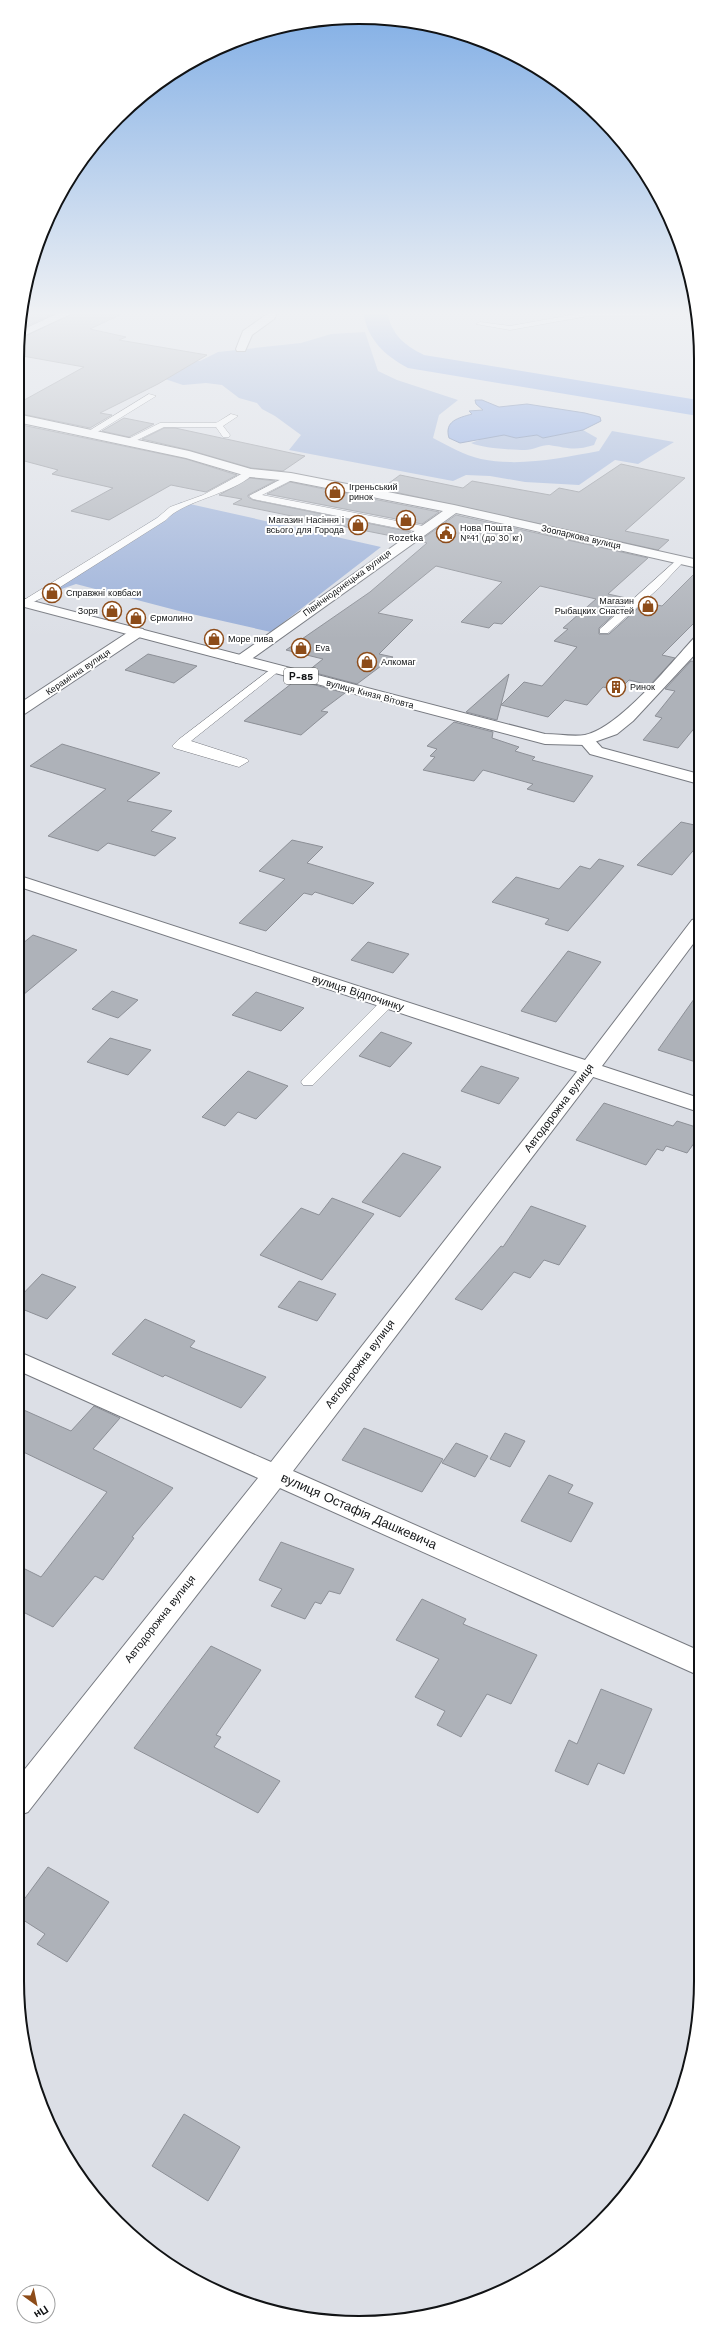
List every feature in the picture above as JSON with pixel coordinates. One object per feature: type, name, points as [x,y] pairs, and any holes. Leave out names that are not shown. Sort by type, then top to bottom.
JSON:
[{"type":"street","name":"Зоопаркова вулиця","points":[[27,420],[189,455],[250,472],[291,477],[454,508],[694,563]]},
{"type":"street","name":"Північнодонецька вулиця","points":[[241,660],[423,528],[454,508]]},
{"type":"street","name":"вулиця Князя Вітовта","points":[[24,603],[545,739],[586,740],[611,731],[627,718],[694,646]]},
{"type":"street","name":"Керамічна вулиця","points":[[24,707],[138,632]]},
{"type":"street","points":[[586,740],[596,751],[694,778]]},
{"type":"street","name":"вулиця Відпочинку","points":[[24,882],[694,1103]]},
{"type":"street","name":"Автодорожна вулиця","points":[[24,1793],[276,1474],[590,1068],[622,1023],[694,930]]},
{"type":"street","name":"вулиця Остафія Дашкевича","points":[[24,1363],[694,1661]]},
{"type":"lane","points":[[88,434],[111,420]]},
{"type":"lane","points":[[126,442],[163,425],[218,425],[227,420]]},
{"type":"lane","points":[[218,425],[226,435]]},
{"type":"lane","points":[[24,601],[43,594],[162,518],[173,509],[206,497],[250,472]]},
{"type":"lane","points":[[291,477],[253,496],[407,528],[423,528]]},
{"type":"lane","points":[[604,631],[656,586],[680,560]]},
{"type":"lane","points":[[182,742],[243,761],[239,764],[178,746],[182,742],[276,669]]},
{"type":"lane","points":[[308,1082],[387,1003]]},
{"type":"shaded area","points":[[281,420],[438,420],[433,438],[456,450],[481,459],[511,462],[540,461],[599,451],[612,431],[674,442],[638,464],[615,460],[579,485],[525,482],[490,476],[466,475],[453,481],[289,450],[301,435]]},
{"type":"shaded area","points":[[453,421],[601,421],[583,430],[543,438],[537,435],[516,438],[504,435],[460,443],[449,438],[448,432],[450,424]]},
{"type":"shaded area","points":[[583,430],[597,438],[594,445],[587,447],[567,448],[546,445],[525,450],[489,447],[471,443],[490,436],[504,435],[516,438],[537,435],[543,438]]},
{"type":"shaded area","points":[[181,502],[381,547],[271,632],[183,612],[76,584],[53,592],[45,589]]},
{"type":"building","points":[[52,420],[103,420],[90,428]]},
{"type":"building","points":[[120,420],[135,420],[154,424],[129,437],[102,431]]},
{"type":"building","points":[[24,425],[186,459],[237,475],[206,492],[171,485],[109,520],[71,511],[113,488],[52,474],[58,470],[24,461]]},
{"type":"building","points":[[164,428],[175,428],[305,456],[283,471],[251,468],[189,450],[142,439]]},
{"type":"building","points":[[621,464],[685,478],[625,531],[669,540],[658,550],[381,489],[400,475],[463,488],[472,481],[550,495],[559,488],[579,492]]},
{"type":"building","points":[[250,478],[275,481],[248,495],[248,497],[253,500],[411,532],[402,538],[233,504],[242,499],[219,495]]},
{"type":"building","points":[[290,482],[439,512],[422,524],[267,494]]},
{"type":"building","points":[[456,515],[648,558],[608,594],[631,599],[599,628],[599,634],[609,634],[645,602],[662,606],[694,574],[694,623],[662,655],[675,658],[650,685],[629,680],[618,691],[603,687],[587,705],[565,700],[548,717],[501,705],[524,682],[542,686],[577,647],[554,641],[568,629],[563,628],[596,599],[540,586],[502,624],[494,623],[489,628],[461,622],[502,582],[436,566],[378,613],[413,620],[379,654],[393,657],[357,684],[308,671],[323,659],[286,650],[370,592],[427,543],[419,541]]},
{"type":"building","points":[[148,654],[197,666],[174,683],[125,670]]},
{"type":"building","points":[[691,661],[694,661],[694,729],[678,748],[643,740],[662,718],[655,716],[675,691],[665,689]]},
{"type":"building","points":[[509,674],[497,720],[466,712]]},
{"type":"building","points":[[296,680],[345,693],[321,711],[328,712],[301,735],[244,721]]},
{"type":"building","points":[[454,722],[493,732],[492,738],[519,747],[515,751],[535,757],[532,760],[593,776],[574,802],[527,789],[533,784],[483,770],[474,781],[423,770],[435,757],[430,756],[437,749],[427,746]]},
{"type":"building","points":[[62,744],[160,773],[127,801],[172,811],[151,831],[176,838],[155,856],[108,843],[98,851],[48,836],[106,789],[30,766]]},
{"type":"building","points":[[681,822],[694,825],[694,850],[672,875],[637,865]]},
{"type":"building","points":[[292,840],[323,847],[307,863],[374,883],[353,904],[315,892],[312,895],[304,893],[266,931],[239,923],[285,879],[259,871]]},
{"type":"building","points":[[599,859],[624,866],[568,931],[545,924],[549,919],[492,902],[516,877],[559,889],[580,866],[590,869]]},
{"type":"building","points":[[33,935],[77,950],[24,994],[24,942]]},
{"type":"building","points":[[368,942],[409,954],[393,973],[351,960]]},
{"type":"building","points":[[568,951],[601,962],[556,1022],[521,1011]]},
{"type":"building","points":[[112,991],[138,1000],[118,1018],[92,1009]]},
{"type":"building","points":[[256,992],[304,1008],[281,1031],[232,1015]]},
{"type":"building","points":[[694,999],[694,1061],[658,1050]]},
{"type":"building","points":[[381,1032],[412,1043],[390,1067],[359,1056]]},
{"type":"building","points":[[110,1038],[151,1050],[128,1075],[87,1062]]},
{"type":"building","points":[[481,1066],[519,1078],[499,1104],[461,1091]]},
{"type":"building","points":[[248,1071],[288,1086],[256,1119],[238,1112],[225,1126],[202,1117]]},
{"type":"building","points":[[604,1103],[673,1126],[677,1121],[694,1126],[694,1143],[687,1153],[666,1146],[663,1151],[657,1149],[646,1165],[576,1140]]},
{"type":"building","points":[[403,1153],[441,1167],[400,1217],[362,1202]]},
{"type":"building","points":[[332,1198],[374,1214],[322,1280],[260,1255],[301,1208],[319,1215]]},
{"type":"building","points":[[531,1206],[586,1226],[559,1265],[544,1260],[530,1278],[514,1272],[482,1310],[455,1299],[501,1246],[503,1247]]},
{"type":"building","points":[[42,1274],[76,1287],[47,1319],[24,1310],[24,1293]]},
{"type":"building","points":[[299,1281],[336,1294],[317,1321],[278,1307]]},
{"type":"building","points":[[145,1319],[195,1341],[190,1347],[266,1377],[241,1408],[165,1375],[163,1377],[112,1354]]},
{"type":"building","points":[[94,1406],[120,1418],[93,1449],[173,1488],[132,1537],[134,1538],[103,1580],[95,1576],[53,1627],[24,1612],[24,1570],[25,1569],[41,1577],[107,1492],[24,1452],[24,1410],[71,1431]]},
{"type":"building","points":[[364,1428],[443,1459],[422,1492],[342,1460]]},
{"type":"building","points":[[505,1433],[525,1441],[510,1467],[490,1459]]},
{"type":"building","points":[[456,1443],[488,1456],[475,1477],[442,1463]]},
{"type":"building","points":[[549,1475],[573,1485],[568,1493],[593,1503],[571,1542],[521,1521]]},
{"type":"building","points":[[281,1542],[354,1569],[340,1594],[329,1591],[321,1604],[315,1602],[305,1619],[271,1606],[282,1589],[259,1580]]},
{"type":"building","points":[[422,1599],[466,1619],[463,1624],[537,1655],[511,1704],[487,1694],[461,1737],[437,1725],[445,1711],[415,1697],[439,1659],[396,1640]]},
{"type":"building","points":[[211,1646],[261,1670],[216,1735],[221,1737],[214,1747],[280,1781],[258,1813],[134,1748]]},
{"type":"building","points":[[601,1689],[652,1709],[624,1774],[598,1763],[588,1785],[555,1771],[569,1740],[577,1744]]},
{"type":"building","points":[[48,1867],[109,1902],[67,1962],[37,1944],[45,1934],[24,1920],[24,1900]]},
{"type":"building","points":[[184,2114],[240,2147],[208,2201],[152,2166]]},
{"type":"place","name":"Ігреньський ринок","points":[[335,492]]},
{"type":"place","name":"Rozetka","points":[[406,520]]},
{"type":"place","name":"Магазин Насіння і всього для Города","points":[[358,525]]},
{"type":"place","name":"Нова Пошта №41 (до 30 кг)","points":[[446,533]]},
{"type":"place","name":"Справжні ковбаси","points":[[52,593]]},
{"type":"place","name":"Магазин Рыбацких Снастей","points":[[648,606]]},
{"type":"place","name":"Зоря","points":[[112,611]]},
{"type":"place","name":"Єрмолино","points":[[136,618]]},
{"type":"place","name":"Море пива","points":[[214,639]]},
{"type":"place","name":"Eva","points":[[301,648]]},
{"type":"place","name":"Алкомаг","points":[[367,662]]},
{"type":"place","name":"Ринок","points":[[616,687]]}]
